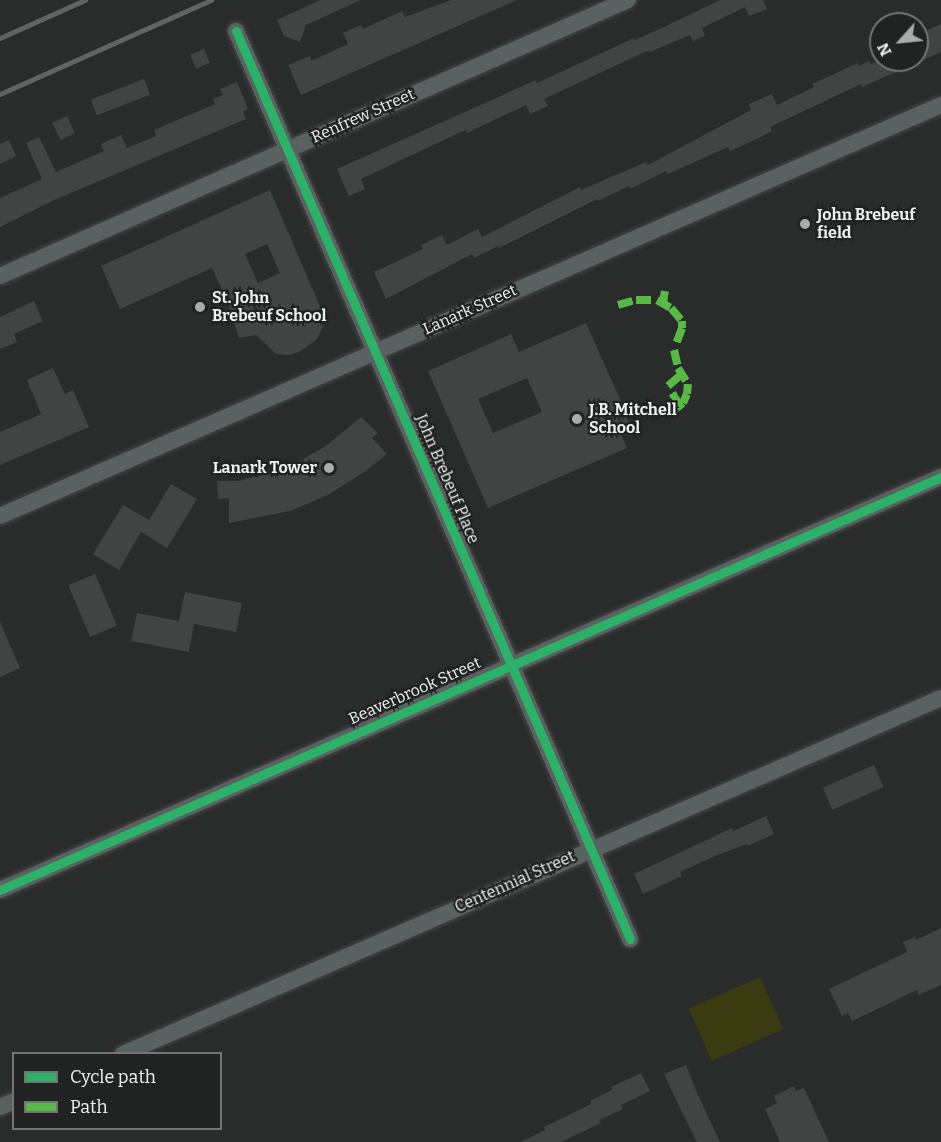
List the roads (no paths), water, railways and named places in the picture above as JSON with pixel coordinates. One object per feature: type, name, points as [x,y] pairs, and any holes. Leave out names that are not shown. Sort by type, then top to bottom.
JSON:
[{"type":"street","name":"Renfrew Street","points":[[0,276],[628,0]]},
{"type":"street","name":"John Brebeuf Place","points":[[236,31],[630,939]]},
{"type":"street","name":"Lanark Street","points":[[0,516],[941,105]]},
{"type":"street","name":"Beaverbrook Street","points":[[0,890],[941,477]]},
{"type":"street","name":"Centennial Street","points":[[125,1052],[941,698]]},
{"type":"railway","points":[[0,38],[85,0]]},
{"type":"railway","points":[[0,94],[211,0]]},
{"type":"place","name":"John Brebeuf field","points":[[805,224]]},
{"type":"place","name":"St. John Brebeuf School","points":[[200,307]]},
{"type":"place","name":"J.B. Mitchell School","points":[[577,419]]},
{"type":"place","name":"Lanark Tower","points":[[329,468]]}]
